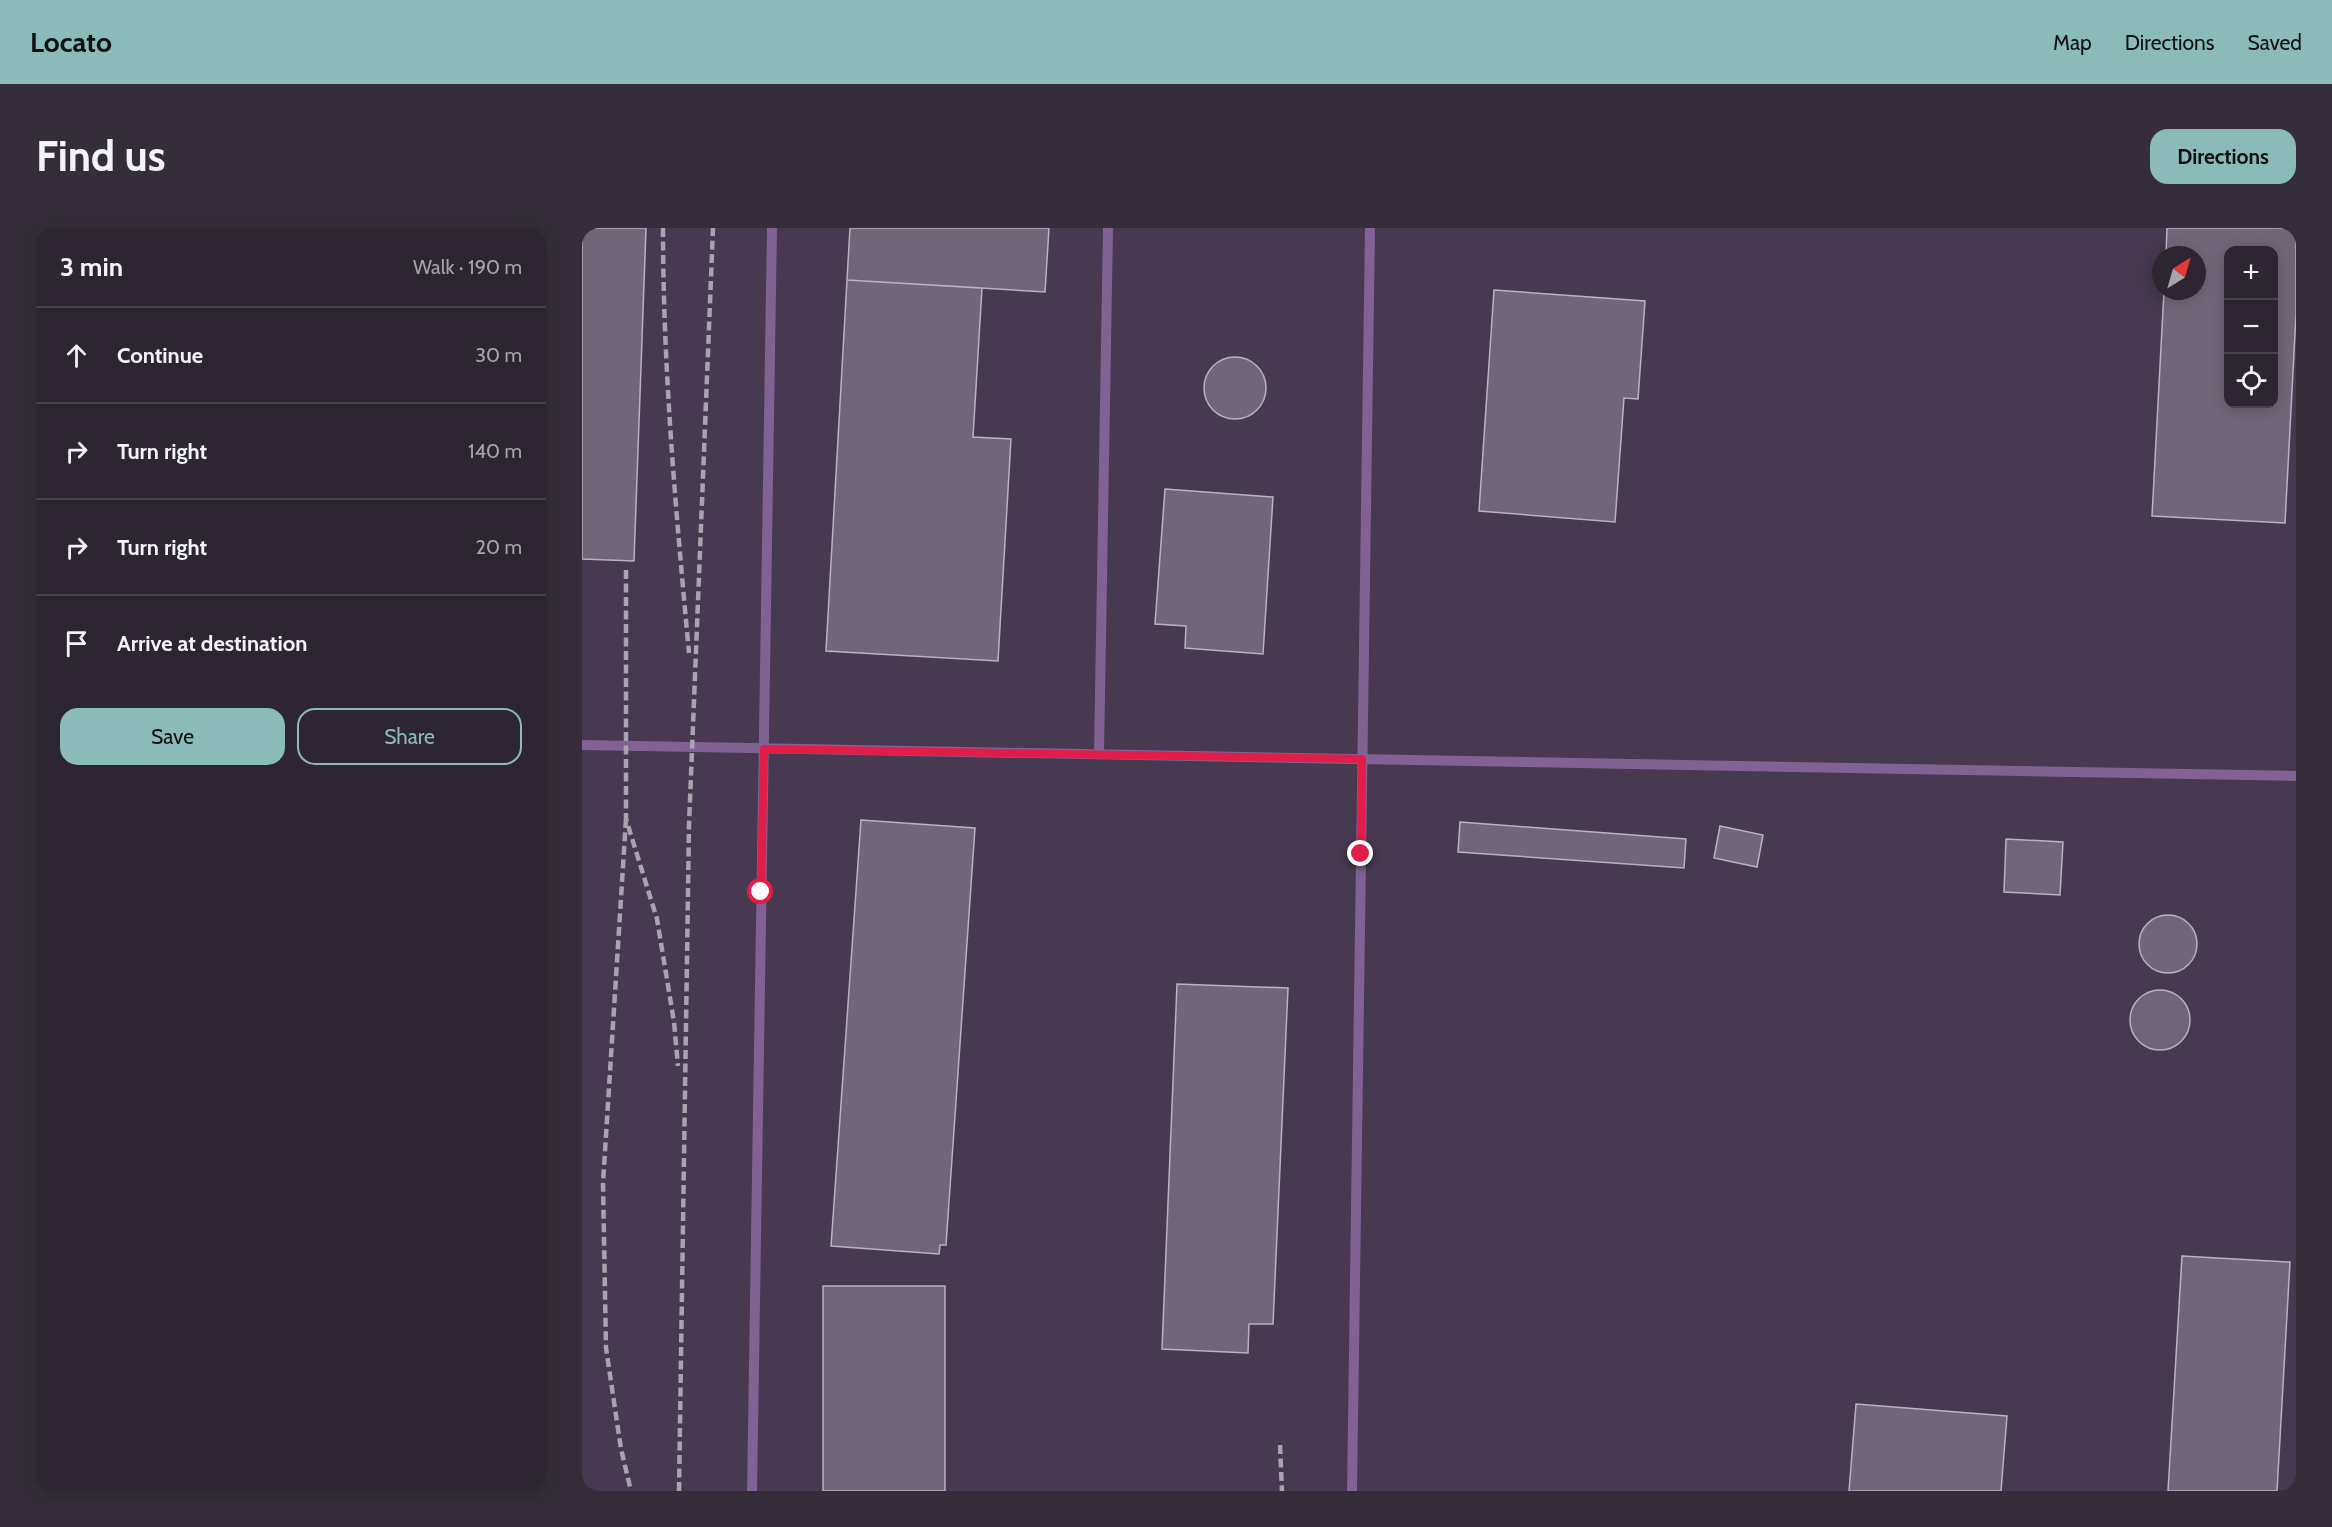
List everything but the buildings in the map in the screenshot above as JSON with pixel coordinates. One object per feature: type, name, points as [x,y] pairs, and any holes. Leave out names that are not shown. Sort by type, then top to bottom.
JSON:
[{"type":"lane","points":[[752,1491],[772,228]]},
{"type":"lane","points":[[1099,754],[1108,228]]},
{"type":"lane","points":[[1352,1491],[1370,228]]},
{"type":"lane","points":[[582,745],[2296,776]]},
{"type":"shaded area","points":[[582,228],[2296,228],[2296,1491],[582,1491]]},
{"type":"railway","points":[[663,228],[668,388],[689,653]]},
{"type":"railway","points":[[679,1491],[689,825],[713,228]]},
{"type":"railway","points":[[626,570],[626,819],[657,919],[674,1022],[678,1066]]},
{"type":"railway","points":[[626,819],[603,1183],[606,1348],[621,1449],[631,1491]]},
{"type":"railway","points":[[1280,1445],[1282,1491]]},
{"type":"route","points":[[761,892],[764,749],[1362,759],[1361,854]]}]
